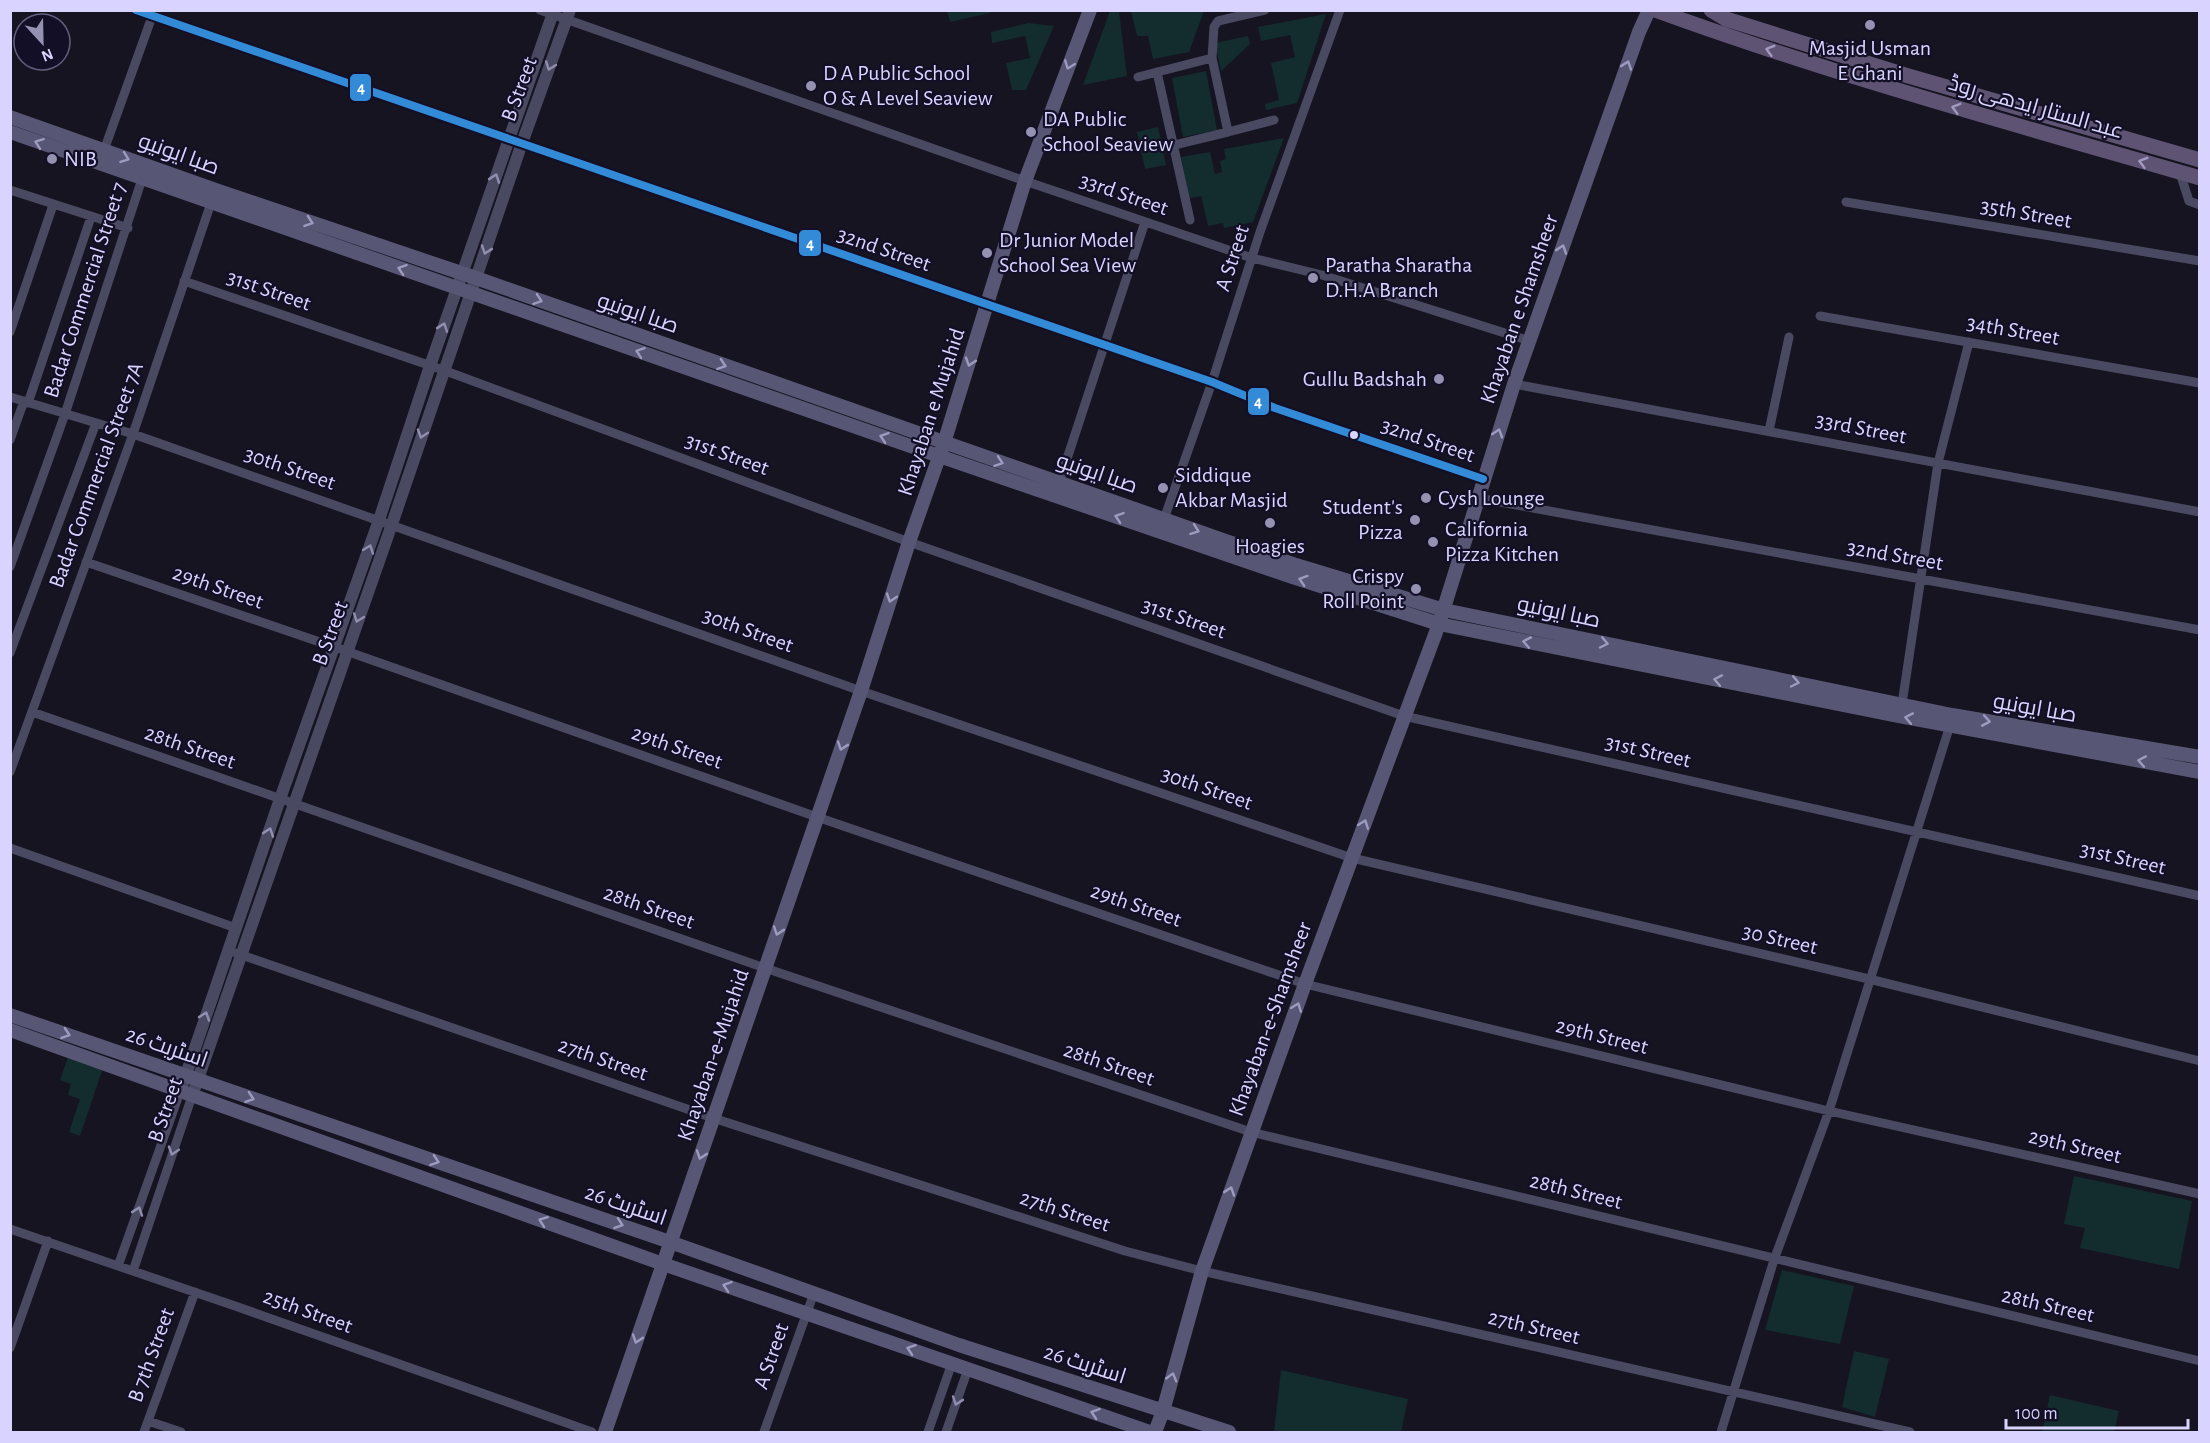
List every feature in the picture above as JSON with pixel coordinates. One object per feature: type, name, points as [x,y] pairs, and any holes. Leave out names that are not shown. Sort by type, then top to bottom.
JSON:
[{"type":"main road","name":"Khayaban e Mujahid","points":[[861,691],[988,306],[1025,182],[1090,10]]},
{"type":"main road","name":"Khayaban e Shamsheer","points":[[1439,624],[1483,479],[1515,384],[1639,32],[1649,10]]},
{"type":"main road","name":"عبد الستار ایدھی روڈ","points":[[1654,10],[1750,44],[1946,105],[2199,178]]},
{"type":"main road","name":"عبد الستار ایدھی روڈ","points":[[1711,10],[1726,19],[1894,72],[2199,160]]},
{"type":"main road","name":"صبا ایونیو","points":[[10,117],[104,150],[213,196],[464,291],[941,449],[1059,483],[1296,565],[1444,610],[1902,704],[1951,720],[2199,757]]},
{"type":"main road","name":"صبا ایونیو","points":[[10,132],[142,179],[213,196],[470,276],[1292,577],[1439,624],[1951,720],[2199,772]]},
{"type":"main road","name":"Khayaban-e-Shamsheer","points":[[1153,1432],[1163,1411],[1202,1271],[1251,1132],[1439,624]]},
{"type":"main road","name":"Khayaban-e-Mujahid","points":[[605,1432],[861,691]]},
{"type":"main road","name":"اسٹریٹ 26","points":[[10,1015],[670,1242],[959,1345],[1229,1432]]},
{"type":"main road","name":"اسٹریٹ 26","points":[[10,1030],[144,1076],[186,1094],[663,1264],[1153,1432]]},
{"type":"street","name":"32nd Street","points":[[136,10],[154,13],[508,139],[1212,382],[1275,408],[1483,479]]},
{"type":"street","name":"33rd Street","points":[[540,10],[568,15],[1025,182],[1252,258],[1322,275],[1530,341]]},
{"type":"street","points":[[1228,132],[1212,58],[1214,27],[1218,21],[1265,10]]},
{"type":"street","name":"A Street","points":[[1164,519],[1252,258],[1340,10]]},
{"type":"street","points":[[99,164],[154,13]]},
{"type":"street","name":"B Street","points":[[470,276],[508,139],[553,13]]},
{"type":"street","name":"B Street","points":[[386,522],[430,366],[470,276],[522,143],[568,15]]},
{"type":"street","points":[[1138,77],[1212,58]]},
{"type":"street","points":[[1157,72],[1190,220]]},
{"type":"street","points":[[1174,145],[1274,120]]},
{"type":"street","points":[[2180,173],[2188,201],[2199,205]]},
{"type":"street","name":"Badar Commercial Street 7","points":[[10,567],[65,414],[128,228],[142,179]]},
{"type":"street","points":[[10,190],[128,228]]},
{"type":"street","name":"Badar Commercial Street 7A","points":[[10,772],[15,743],[33,712],[133,434],[213,196]]},
{"type":"street","name":"35th Street","points":[[1846,202],[2199,261]]},
{"type":"street","points":[[10,332],[53,205]]},
{"type":"street","points":[[10,440],[26,402],[91,217]]},
{"type":"street","points":[[1059,483],[1145,222]]},
{"type":"street","name":"31st Street","points":[[184,281],[443,370],[909,542],[1404,716],[2199,896]]},
{"type":"street","name":"B Street","points":[[133,1271],[228,951],[280,799],[340,649],[443,370],[464,291]]},
{"type":"street","name":"34th Street","points":[[1820,315],[2199,383]]},
{"type":"street","points":[[1769,431],[1789,337]]},
{"type":"street","points":[[1902,704],[1938,462],[1969,342]]},
{"type":"street","name":"33rd Street","points":[[1515,384],[2199,512]]},
{"type":"street","name":"30th Street","points":[[10,397],[133,434],[861,691],[1352,858]]},
{"type":"street","points":[[10,653],[96,423]]},
{"type":"street","name":"32nd Street","points":[[1478,498],[2199,630]]},
{"type":"street","name":"29th Street","points":[[86,562],[817,817],[1305,984],[1829,1111],[2199,1194]]},
{"type":"street","name":"B Street","points":[[191,1078],[241,955],[293,804],[340,649]]},
{"type":"street","name":"28th Street","points":[[33,712],[765,968],[1251,1132],[2199,1361]]},
{"type":"street","points":[[1721,1432],[1774,1260],[1829,1111],[1951,720]]},
{"type":"street","points":[[10,848],[236,928]]},
{"type":"street","name":"30 Street","points":[[1352,858],[1869,979],[2199,1061]]},
{"type":"street","name":"27th Street","points":[[228,951],[713,1118],[1125,1251],[1202,1271],[1910,1432]]},
{"type":"street","name":"B Street","points":[[118,1266],[186,1094]]},
{"type":"street","name":"25th Street","points":[[10,1228],[592,1432]]},
{"type":"street","points":[[10,1348],[48,1241]]},
{"type":"street","name":"B 7th Street","points":[[144,1432],[195,1292]]},
{"type":"street","name":"A Street","points":[[764,1432],[814,1293]]},
{"type":"street","points":[[928,1432],[952,1363]]},
{"type":"street","points":[[946,1432],[968,1369]]},
{"type":"street","points":[[148,1421],[181,1432]]},
{"type":"green space","points":[[1131,10],[1204,11],[1189,52],[1153,59],[1148,36],[1137,36]]},
{"type":"green space","points":[[947,11],[989,11],[990,13],[950,22]]},
{"type":"green space","points":[[1110,11],[1119,11],[1127,76],[1083,85]]},
{"type":"green space","points":[[1326,14],[1297,103],[1266,110],[1265,104],[1279,100],[1271,63],[1295,57],[1290,35],[1261,41],[1258,27]]},
{"type":"green space","points":[[1028,23],[1054,26],[1026,90],[1012,90],[1006,63],[1030,58],[1025,36],[992,43],[991,32]]},
{"type":"green space","points":[[1248,36],[1250,44],[1221,71],[1215,43]]},
{"type":"green space","points":[[1206,71],[1217,130],[1183,137],[1172,78]]},
{"type":"green space","points":[[1158,127],[1166,165],[1145,169],[1137,132]]},
{"type":"green space","points":[[1284,138],[1253,222],[1224,228],[1223,223],[1208,226],[1201,196],[1189,198],[1181,157],[1210,152],[1215,174],[1222,172],[1220,161],[1226,159],[1224,149]]},
{"type":"green space","points":[[69,1054],[104,1065],[80,1136],[69,1132],[80,1099],[68,1095],[71,1084],[60,1080]]},
{"type":"green space","points":[[2074,1176],[2192,1201],[2179,1269],[2080,1248],[2085,1228],[2064,1224]]},
{"type":"green space","points":[[1782,1270],[1854,1286],[1840,1344],[1765,1330]]},
{"type":"green space","points":[[1854,1351],[1889,1359],[1875,1417],[1842,1407]]},
{"type":"green space","points":[[1281,1370],[1408,1399],[1401,1432],[1274,1432]]},
{"type":"green space","points":[[2050,1395],[2119,1411],[2114,1432],[2042,1432]]},
{"type":"transit line","name":"4","points":[[136,10],[1212,382],[1275,408],[1483,479]]},
{"type":"place","name":"Masjid Usman E Ghani","points":[[1870,25]]},
{"type":"place","name":"D A Public School O & A Level Seaview","points":[[811,86]]},
{"type":"place","name":"DA Public School Seaview","points":[[1031,132]]},
{"type":"place","name":"NIB","points":[[52,159]]},
{"type":"place","name":"Dr Junior Model School Sea View","points":[[987,253]]},
{"type":"place","name":"Paratha Sharatha D.H.A Branch","points":[[1313,278]]},
{"type":"place","name":"Gullu Badshah","points":[[1439,379]]},
{"type":"place","name":"Siddique Akbar Masjid","points":[[1163,488]]},
{"type":"place","name":"Cysh Lounge","points":[[1426,498]]},
{"type":"place","name":"Student's Pizza","points":[[1415,520]]},
{"type":"place","name":"Hoagies","points":[[1270,523]]},
{"type":"place","name":"California Pizza Kitchen","points":[[1433,542]]},
{"type":"place","name":"Crispy Roll Point","points":[[1416,589]]}]
